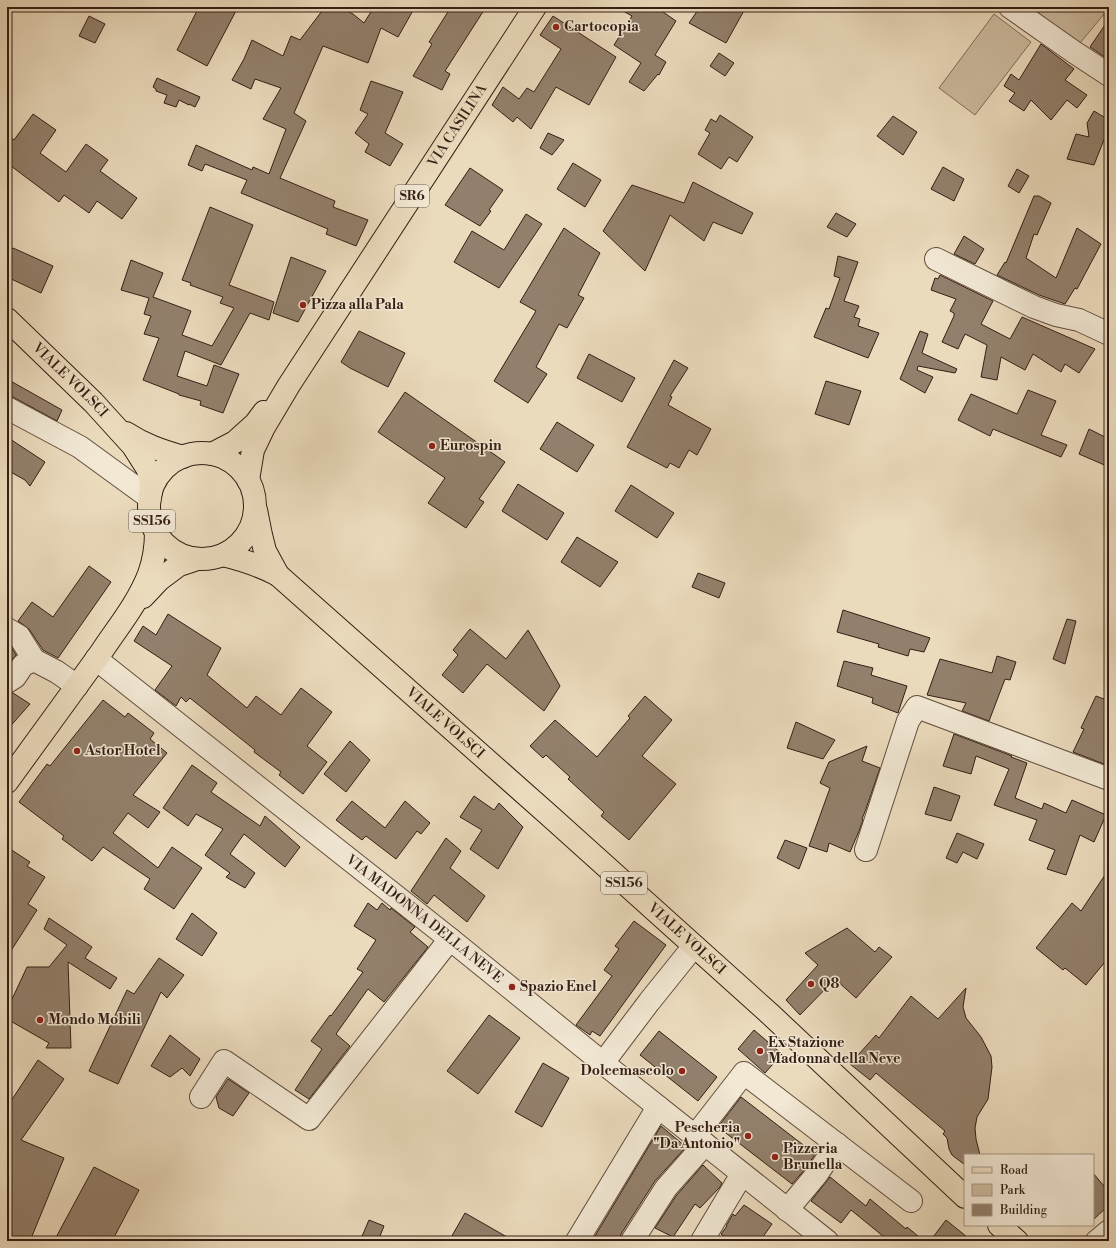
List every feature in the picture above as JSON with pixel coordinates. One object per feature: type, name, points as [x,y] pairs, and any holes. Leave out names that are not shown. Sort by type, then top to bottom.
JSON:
[{"type":"main road","name":"VIA CASILINA","points":[[248,480],[253,450],[264,427],[289,385],[535,7]]},
{"type":"main road","name":"VIALE VOLSCI","points":[[7,319],[93,402],[133,446],[147,468],[150,477],[151,495]]},
{"type":"main road","name":"VIA CASILINA","points":[[212,454],[235,442],[255,424],[273,401],[289,385]]},
{"type":"main road","name":"VIALE VOLSCI","points":[[115,426],[151,447],[183,456]]},
{"type":"main road","name":"SS156","points":[[197,453],[212,454],[226,459],[239,468],[248,480],[253,492],[255,504],[254,517],[250,529],[243,540],[234,549],[223,555],[206,559],[196,559],[180,555],[166,545],[156,532],[150,516],[151,495],[156,480],[168,466],[183,456],[197,453]]},
{"type":"main road","name":"VIALE VOLSCI","points":[[255,504],[265,551],[278,574]]},
{"type":"main road","points":[[7,782],[127,614],[143,587],[149,573],[156,549],[156,532]]},
{"type":"main road","name":"VIALE VOLSCI","points":[[223,555],[252,562],[278,574],[770,1014],[964,1196]]},
{"type":"main road","points":[[127,614],[159,580],[179,565],[196,559]]},
{"type":"main road","points":[[990,1226],[999,1241]]},
{"type":"main road","points":[[1000,1226],[1017,1241]]},
{"type":"street","points":[[1010,7],[1109,75]]},
{"type":"street","points":[[936,259],[1034,307],[1056,315],[1079,320],[1109,334]]},
{"type":"street","points":[[7,408],[80,447],[151,495]]},
{"type":"street","points":[[7,629],[19,636],[34,660],[57,672],[77,686]]},
{"type":"street","name":"VIA MADONNA DELLA NEVE","points":[[96,659],[450,939],[602,1063],[827,1241]]},
{"type":"street","points":[[7,682],[15,677],[23,665],[34,660]]},
{"type":"street","points":[[866,850],[908,721],[917,707],[1109,779]]},
{"type":"street","points":[[201,1097],[224,1062],[309,1119],[450,939]]},
{"type":"street","points":[[602,1063],[648,1002],[694,946]]},
{"type":"street","points":[[632,1241],[744,1073],[911,1201]]},
{"type":"street","points":[[577,1241],[658,1107]]},
{"type":"street","points":[[788,1210],[817,1174],[837,1144]]},
{"type":"street","points":[[702,1241],[742,1174]]},
{"type":"street","points":[[1098,1241],[1109,1231]]},
{"type":"green space","points":[[1024,7],[1109,7],[1109,8],[1075,49]]},
{"type":"green space","points":[[994,14],[1031,42],[975,115],[939,88]]},
{"type":"building","points":[[199,7],[238,7],[207,66],[177,50]]},
{"type":"building","points":[[325,7],[339,7],[353,14],[364,23],[374,7],[415,7],[398,37],[381,28],[368,63],[323,46],[294,113],[306,121],[280,178],[335,201],[333,207],[368,220],[356,246],[326,234],[328,229],[241,193],[247,180],[205,164],[202,171],[188,165],[196,145],[252,170],[253,167],[269,174],[286,129],[263,119],[281,88],[255,79],[251,89],[232,80],[244,59],[252,40],[283,56],[291,36],[300,40]]},
{"type":"building","points":[[451,7],[486,7],[445,71],[450,74],[442,90],[413,76],[432,44],[429,42]]},
{"type":"building","points":[[616,7],[656,7],[676,21],[655,55],[666,62],[659,75],[658,74],[644,91],[629,82],[641,63],[614,45],[632,16]]},
{"type":"building","points":[[700,7],[746,7],[726,43],[689,23]]},
{"type":"building","points":[[89,16],[105,24],[95,43],[79,36]]},
{"type":"building","points":[[553,16],[616,57],[589,105],[556,87],[531,129],[517,117],[513,122],[492,105],[503,87],[519,99],[527,88],[534,92],[561,49],[540,35]]},
{"type":"building","points":[[1109,19],[1109,60],[1090,47]]},
{"type":"building","points":[[1041,44],[1074,69],[1065,80],[1087,95],[1077,108],[1067,100],[1051,120],[1031,100],[1024,111],[1009,101],[1015,93],[1004,86],[1011,74],[1019,80]]},
{"type":"building","points":[[719,53],[734,63],[725,76],[710,66]]},
{"type":"building","points":[[157,78],[200,97],[195,107],[179,100],[176,107],[164,103],[167,95],[156,91],[153,87]]},
{"type":"building","points":[[371,81],[403,92],[385,133],[403,144],[390,166],[365,152],[369,144],[355,133],[368,114],[360,110]]},
{"type":"building","points":[[1094,111],[1109,120],[1109,127],[1094,165],[1067,159],[1076,134],[1089,137],[1087,123]]},
{"type":"building","points":[[33,114],[56,130],[40,153],[66,172],[86,144],[108,160],[100,171],[137,198],[122,219],[97,201],[89,213],[64,195],[59,202],[7,163],[7,135],[14,140]]},
{"type":"building","points":[[720,115],[753,137],[737,162],[729,157],[721,169],[698,154],[710,133],[705,130],[711,119],[716,122]]},
{"type":"building","points":[[893,116],[917,132],[903,155],[877,136]]},
{"type":"building","points":[[548,133],[564,140],[552,155],[540,148]]},
{"type":"building","points":[[573,163],[601,180],[585,207],[557,189]]},
{"type":"building","points":[[943,167],[964,179],[954,201],[931,189]]},
{"type":"building","points":[[470,168],[503,190],[480,226],[445,205]]},
{"type":"building","points":[[1017,169],[1029,176],[1019,193],[1008,186]]},
{"type":"building","points":[[693,182],[753,213],[742,234],[713,222],[704,241],[670,215],[645,271],[603,231],[632,185],[684,203]]},
{"type":"building","points":[[1034,196],[1039,196],[1051,203],[1037,235],[1034,234],[1026,258],[1056,278],[1077,228],[1101,244],[1077,289],[1075,288],[1065,304],[1039,295],[997,275],[1005,262],[1006,263]]},
{"type":"building","points":[[210,207],[253,225],[229,285],[274,302],[269,320],[250,313],[221,365],[185,351],[177,376],[207,386],[214,365],[239,374],[223,413],[200,405],[201,401],[179,395],[143,380],[159,338],[144,334],[151,316],[144,314],[149,298],[121,290],[131,260],[163,273],[153,297],[191,311],[182,335],[212,346],[234,308],[220,303],[223,297],[190,285],[191,283],[182,280]]},
{"type":"building","points":[[836,213],[856,224],[847,237],[827,227]]},
{"type":"building","points":[[526,214],[542,224],[499,288],[454,262],[472,231],[504,250]]},
{"type":"building","points":[[564,228],[600,253],[578,295],[584,298],[567,328],[559,324],[536,367],[547,374],[528,403],[494,381],[536,311],[520,302]]},
{"type":"building","points":[[964,236],[984,249],[975,264],[954,254]]},
{"type":"building","points":[[13,248],[53,266],[41,293],[7,277],[7,256]]},
{"type":"building","points":[[838,256],[858,262],[844,301],[859,306],[854,317],[860,319],[858,326],[879,333],[868,358],[814,337],[826,308],[829,309],[840,278],[834,276]]},
{"type":"building","points":[[291,257],[326,271],[298,322],[273,313]]},
{"type":"building","points":[[940,275],[993,301],[981,324],[1010,339],[1022,317],[1095,349],[1079,373],[1065,364],[1061,372],[1033,354],[1025,370],[1001,357],[997,380],[981,377],[987,345],[965,334],[958,349],[942,342],[954,316],[954,313],[950,311],[956,299],[931,290],[935,278],[938,279]]},
{"type":"building","points":[[359,331],[405,353],[388,387],[341,362]]},
{"type":"building","points":[[920,331],[928,334],[922,353],[957,369],[955,373],[918,366],[917,370],[933,377],[925,393],[900,379]]},
{"type":"building","points":[[589,354],[635,378],[622,402],[577,378]]},
{"type":"building","points":[[674,360],[688,368],[670,396],[672,397],[668,405],[711,429],[697,455],[689,450],[679,468],[670,463],[667,468],[627,447]]},
{"type":"building","points":[[7,379],[62,410],[57,421],[13,397],[7,396]]},
{"type":"building","points":[[826,381],[861,391],[849,425],[815,414]]},
{"type":"building","points":[[1028,390],[1056,401],[1041,435],[1067,445],[1061,457],[993,429],[990,436],[958,420],[971,394],[1017,414]]},
{"type":"building","points":[[405,392],[505,462],[479,499],[484,502],[466,528],[428,503],[445,478],[378,432]]},
{"type":"building","points":[[557,422],[594,445],[577,472],[540,449]]},
{"type":"building","points":[[1089,429],[1109,439],[1109,467],[1079,454]]},
{"type":"building","points":[[7,437],[45,462],[30,486],[25,480],[7,470]]},
{"type":"building","points":[[518,484],[564,513],[547,540],[502,511]]},
{"type":"building","points":[[631,485],[674,513],[657,538],[615,511]]},
{"type":"building","points":[[577,537],[618,562],[600,587],[561,562]]},
{"type":"building","points":[[89,566],[111,582],[58,658],[43,650],[29,629],[18,621],[32,602],[53,617]]},
{"type":"building","points":[[698,573],[725,583],[719,598],[692,587]]},
{"type":"building","points":[[843,610],[930,638],[924,652],[910,649],[908,656],[878,647],[879,644],[837,632]]},
{"type":"building","points":[[168,614],[221,648],[207,675],[247,708],[256,696],[281,715],[301,688],[332,712],[307,746],[327,762],[303,794],[279,775],[281,772],[254,752],[255,750],[190,698],[186,702],[181,697],[176,706],[155,690],[172,666],[134,641],[143,626],[156,635]]},
{"type":"building","points":[[1067,619],[1076,621],[1065,664],[1053,659]]},
{"type":"building","points":[[470,629],[506,659],[528,630],[560,686],[544,711],[487,664],[463,693],[442,675],[458,655],[453,650]]},
{"type":"building","points":[[7,643],[16,655],[7,666]]},
{"type":"building","points":[[997,656],[1016,662],[1010,680],[1005,679],[989,721],[962,711],[966,703],[927,695],[940,659],[992,673]]},
{"type":"building","points":[[844,661],[873,668],[871,675],[907,686],[898,713],[872,703],[873,698],[837,686]]},
{"type":"building","points":[[13,693],[30,704],[7,730],[7,694]]},
{"type":"building","points":[[645,696],[672,720],[642,756],[676,784],[629,840],[601,816],[604,812],[568,779],[570,777],[546,755],[543,758],[530,746],[555,720],[597,757],[630,718],[628,716]]},
{"type":"building","points":[[1096,696],[1109,701],[1109,766],[1073,752],[1084,729],[1081,728]]},
{"type":"building","points":[[103,700],[125,717],[128,713],[154,733],[150,739],[167,753],[133,795],[160,812],[148,828],[128,813],[113,833],[158,868],[172,847],[202,868],[174,909],[144,889],[150,879],[103,847],[92,861],[62,839],[64,836],[19,802],[47,764],[50,766]]},
{"type":"building","points":[[796,722],[835,740],[823,759],[787,748]]},
{"type":"building","points":[[954,734],[1027,763],[1015,798],[1042,809],[1044,803],[1066,813],[1072,800],[1106,815],[1094,842],[1080,835],[1066,875],[1047,869],[1055,850],[1029,840],[1037,820],[994,805],[1009,769],[976,756],[971,774],[943,766]]},
{"type":"building","points":[[350,741],[370,760],[346,792],[324,774]]},
{"type":"building","points":[[867,746],[862,761],[880,768],[862,819],[863,820],[850,852],[829,843],[827,852],[809,846],[830,788],[820,783],[829,762]]},
{"type":"building","points":[[192,765],[217,783],[211,792],[260,826],[265,816],[300,847],[285,867],[244,834],[230,854],[255,873],[245,888],[226,877],[230,873],[205,855],[223,829],[196,814],[188,826],[163,808]]},
{"type":"building","points":[[934,787],[960,796],[951,821],[925,814]]},
{"type":"building","points":[[474,796],[494,810],[499,803],[523,827],[498,869],[470,849],[482,830],[460,817]]},
{"type":"building","points":[[352,801],[385,828],[405,801],[430,823],[421,834],[417,831],[396,859],[366,836],[362,840],[336,820]]},
{"type":"building","points":[[957,833],[984,844],[977,859],[963,852],[957,863],[946,858]]},
{"type":"building","points":[[446,838],[461,851],[450,868],[485,896],[467,922],[434,895],[427,904],[411,891]]},
{"type":"building","points":[[785,840],[807,848],[799,869],[777,858]]},
{"type":"building","points":[[7,847],[30,862],[27,866],[45,877],[28,904],[37,910],[7,957]]},
{"type":"building","points":[[1109,869],[1109,957],[1086,985],[1065,968],[1063,970],[1036,948],[1072,903],[1081,911]]},
{"type":"building","points":[[368,903],[377,910],[382,903],[390,910],[391,908],[415,927],[410,932],[428,947],[384,1002],[368,989],[336,1034],[350,1046],[309,1099],[295,1090],[322,1049],[311,1041],[363,972],[357,969],[376,940],[354,926]]},
{"type":"building","points":[[192,913],[217,933],[202,956],[176,939]]},
{"type":"building","points":[[49,918],[92,947],[85,958],[117,978],[110,989],[68,962],[71,1048],[46,1048],[49,1043],[7,1019],[7,1010],[27,967],[49,967],[67,945],[44,929]]},
{"type":"building","points":[[634,921],[666,945],[600,1036],[592,1031],[590,1035],[576,1025],[612,976],[604,970],[619,949],[615,946]]},
{"type":"building","points":[[847,928],[875,952],[879,947],[892,957],[856,998],[835,979],[800,1015],[786,1000],[818,965],[805,953]]},
{"type":"building","points":[[159,958],[184,975],[167,998],[161,992],[118,1084],[89,1071],[127,990],[134,994]]},
{"type":"building","points":[[966,988],[963,1007],[966,1018],[981,1037],[991,1056],[992,1067],[988,1099],[977,1117],[975,1128],[980,1154],[964,1154],[964,1164],[952,1155],[947,1138],[943,1134],[945,1131],[876,1073],[870,1080],[850,1064],[876,1035],[879,1038],[911,996],[938,1019]]},
{"type":"building","points":[[489,1015],[520,1038],[478,1094],[447,1071]]},
{"type":"building","name":"Ex Stazione Madonna della Neve","points":[[754,1030],[782,1054],[765,1073],[738,1049]]},
{"type":"building","points":[[659,1031],[717,1077],[698,1101],[640,1055]]},
{"type":"building","points":[[170,1035],[200,1059],[190,1076],[182,1068],[170,1077],[151,1066]]},
{"type":"building","points":[[38,1060],[64,1079],[21,1140],[64,1158],[30,1241],[7,1241],[7,1107]]},
{"type":"building","points":[[543,1063],[569,1078],[542,1127],[515,1112]]},
{"type":"building","points":[[228,1079],[249,1093],[233,1116],[219,1108],[216,1097]]},
{"type":"building","points":[[741,1097],[815,1154],[807,1167],[792,1184],[718,1127]]},
{"type":"building","points":[[661,1126],[686,1147],[655,1181],[621,1234],[620,1241],[592,1241]]},
{"type":"building","points":[[703,1165],[722,1183],[720,1187],[700,1208],[695,1204],[673,1237],[655,1228],[676,1196]]},
{"type":"building","points":[[94,1167],[139,1190],[112,1241],[54,1241]]},
{"type":"building","points":[[1094,1174],[1109,1192],[1109,1205],[1094,1219]]},
{"type":"building","points":[[830,1177],[866,1206],[870,1199],[906,1229],[907,1227],[924,1241],[889,1241],[851,1210],[841,1223],[811,1201]]},
{"type":"building","points":[[744,1205],[772,1224],[760,1241],[731,1241],[721,1234],[733,1214],[735,1216]]},
{"type":"building","points":[[465,1213],[514,1241],[449,1241]]},
{"type":"building","points":[[369,1220],[384,1226],[378,1241],[360,1241]]},
{"type":"building","points":[[946,1220],[972,1241],[930,1241]]},
{"type":"place","name":"Cartocopia","points":[[556,27]]},
{"type":"place","name":"Pizza alla Pala","points":[[303,305]]},
{"type":"place","name":"Eurospin","points":[[432,446]]},
{"type":"place","name":"Astor Hotel","points":[[77,751]]},
{"type":"place","name":"Q8","points":[[811,984]]},
{"type":"place","name":"Spazio Enel","points":[[512,987]]},
{"type":"place","name":"Mondo Mobili","points":[[40,1020]]},
{"type":"place","name":"Ex Stazione Madonna della Neve","points":[[760,1051]]},
{"type":"place","name":"Dolcemascolo","points":[[682,1071]]},
{"type":"place","name":"Pescheria \"Da Antonio\"","points":[[748,1136]]},
{"type":"place","name":"Pizzeria Brunella","points":[[775,1157]]}]
